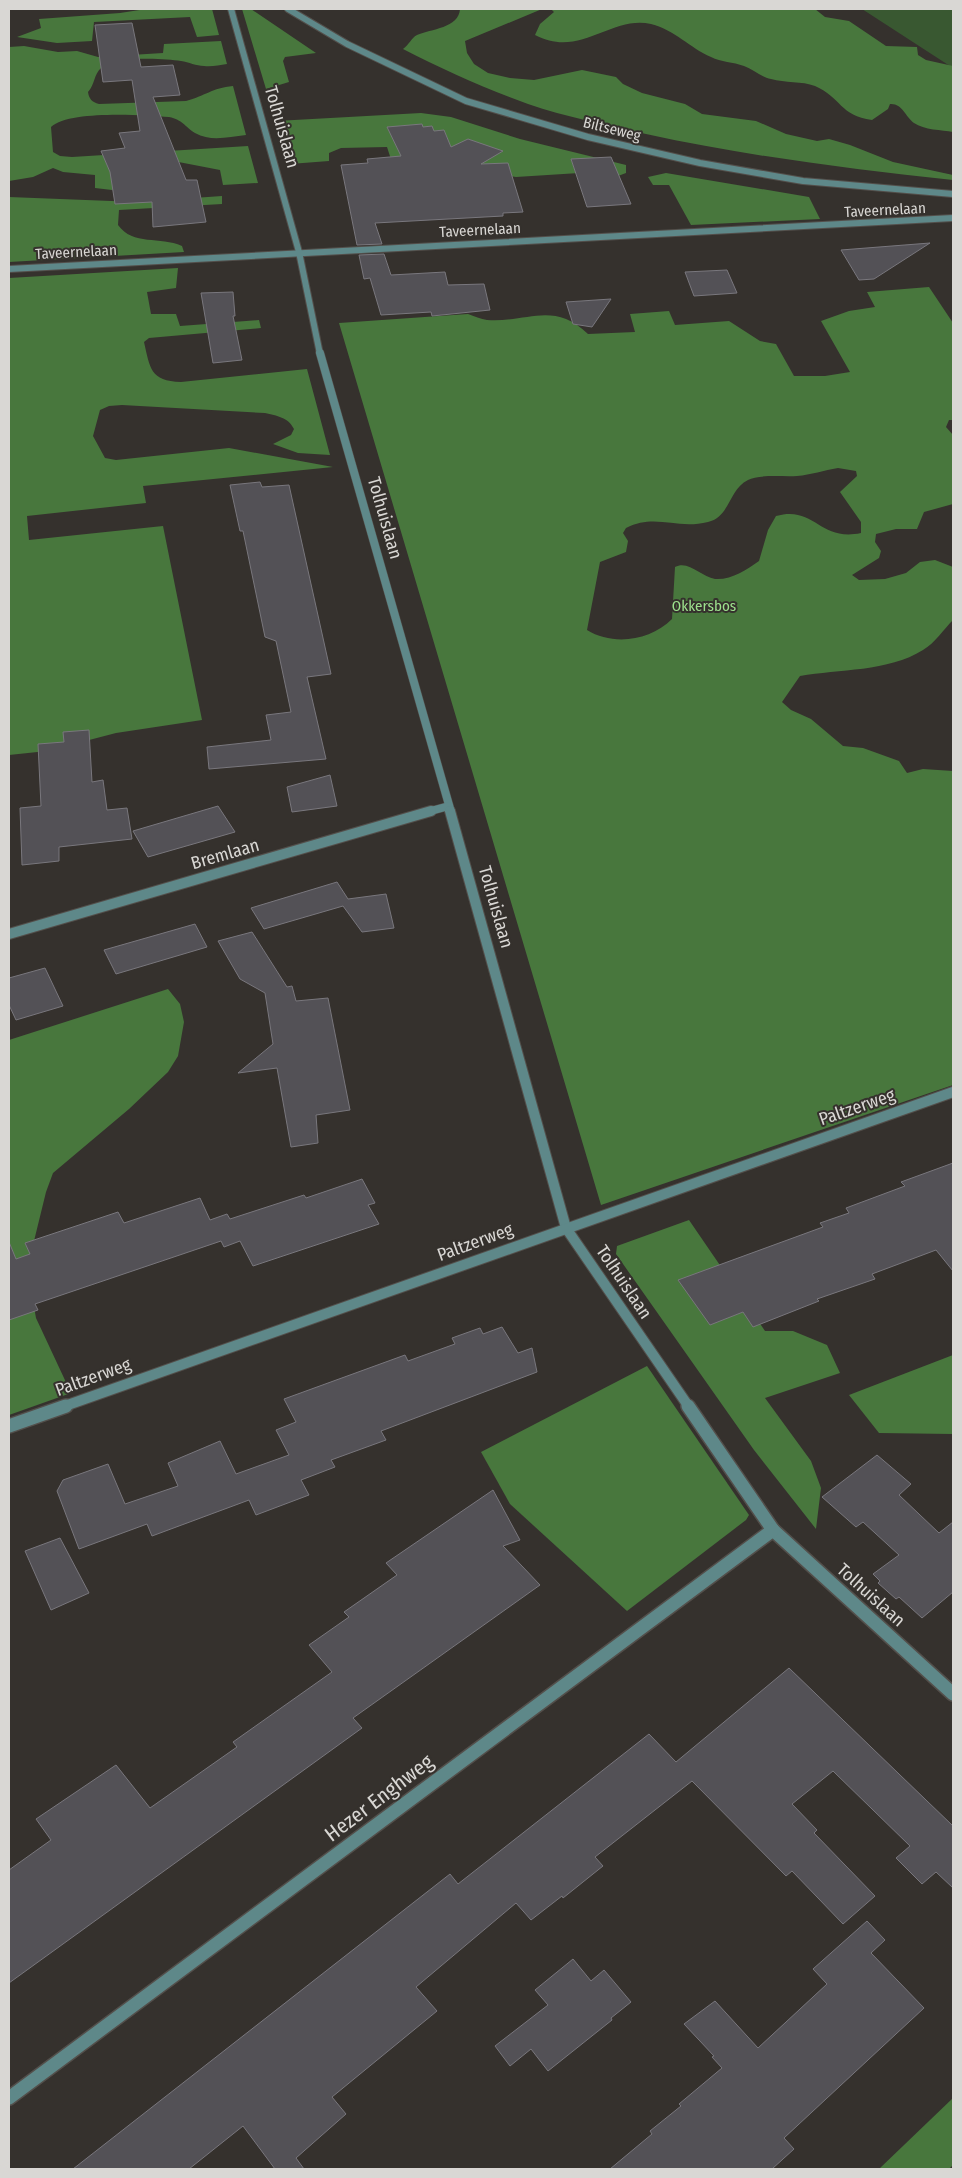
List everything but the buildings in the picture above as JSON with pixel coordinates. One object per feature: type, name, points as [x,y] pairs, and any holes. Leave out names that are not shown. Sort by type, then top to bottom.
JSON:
[{"type":"street","name":"Tolhuislaan","points":[[231,9],[299,252],[319,350],[449,806],[566,1228],[773,1530],[953,1694]]},
{"type":"street","name":"Biltseweg","points":[[288,9],[347,44],[466,101],[588,137],[700,163],[803,181],[953,194]]},
{"type":"street","name":"Taveernelaan","points":[[9,269],[953,218]]},
{"type":"street","name":"Bremlaan","points":[[9,934],[449,806]]},
{"type":"street","name":"Paltzerweg","points":[[9,1426],[953,1092]]},
{"type":"street","name":"Hezer Enghweg","points":[[9,2098],[773,1530]]},
{"type":"green space","points":[[146,9],[212,9],[219,35],[197,37],[190,17],[94,22],[92,41],[57,43],[17,37],[41,28],[39,19],[120,13]]},
{"type":"green space","points":[[242,9],[251,9],[316,53],[285,57],[283,61],[289,82],[266,89]]},
{"type":"green space","points":[[460,9],[542,9],[465,41],[467,53],[474,64],[488,73],[510,78],[534,80],[582,70],[616,77],[623,84],[642,93],[685,104],[702,114],[756,121],[786,134],[817,141],[829,139],[893,162],[953,175],[953,180],[760,155],[684,142],[587,120],[542,109],[512,98],[465,79],[403,49],[417,35],[450,24],[455,20]]},
{"type":"green space","points":[[551,9],[815,9],[825,17],[849,21],[886,46],[917,47],[918,55],[926,60],[953,66],[953,132],[918,125],[894,104],[890,104],[888,109],[872,120],[861,118],[853,115],[824,90],[805,83],[771,79],[744,66],[715,59],[668,30],[651,24],[636,23],[622,25],[581,40],[551,41],[535,35],[540,24],[554,12]]},
{"type":"green space","points":[[862,9],[953,9],[953,68]]},
{"type":"green space","points":[[221,41],[227,64],[207,66],[163,59],[116,61],[107,64],[99,70],[88,94],[91,100],[99,104],[186,101],[219,88],[233,86],[246,135],[220,138],[201,136],[174,118],[169,117],[89,116],[73,118],[51,127],[53,152],[60,156],[72,157],[248,146],[258,183],[223,185],[220,170],[163,159],[112,190],[95,188],[95,175],[63,172],[53,168],[33,177],[9,181],[9,47],[24,46],[58,52],[77,51],[98,57],[163,53],[164,44]]},
{"type":"green space","points":[[421,113],[451,117],[520,139],[626,165],[626,173],[618,176],[595,172],[516,177],[497,174],[398,181],[387,147],[341,148],[329,153],[329,161],[290,164],[276,121]]},
{"type":"green space","points":[[666,173],[809,197],[820,219],[691,225],[669,185],[653,185],[648,177]]},
{"type":"green space","points":[[222,196],[222,204],[119,210],[118,225],[124,232],[139,238],[174,243],[182,246],[184,252],[9,262],[9,197],[137,202]]},
{"type":"green space","points":[[178,268],[176,288],[147,292],[151,314],[176,314],[180,326],[259,320],[261,328],[149,338],[144,342],[150,366],[157,376],[181,382],[307,369],[330,455],[298,453],[273,444],[291,435],[294,429],[285,419],[274,415],[122,405],[109,406],[100,410],[93,436],[105,458],[116,460],[229,448],[333,467],[143,486],[146,503],[27,516],[29,540],[163,526],[202,720],[116,733],[47,751],[9,755],[9,278]]},
{"type":"green space","name":"Okkersbos","points":[[929,287],[953,323],[953,420],[949,420],[946,427],[953,435],[953,504],[924,512],[917,529],[896,529],[876,534],[875,542],[881,551],[879,558],[852,575],[859,580],[885,579],[906,573],[920,562],[935,560],[953,567],[953,620],[931,644],[909,657],[863,669],[800,676],[782,702],[791,710],[811,719],[843,746],[863,748],[899,761],[907,773],[923,769],[953,771],[953,1085],[601,1205],[339,323],[468,314],[487,320],[551,315],[575,324],[588,334],[635,332],[630,314],[669,311],[675,325],[729,321],[760,341],[776,344],[794,376],[825,376],[850,372],[821,321],[849,311],[875,307],[867,292]],"holes":[[[838,468],[856,471],[857,476],[840,492],[861,522],[861,533],[835,533],[800,515],[776,516],[768,530],[759,561],[738,574],[727,578],[715,579],[690,567],[680,565],[675,567],[672,619],[663,626],[653,632],[631,639],[608,638],[587,630],[600,562],[626,552],[628,541],[623,533],[626,528],[647,522],[686,524],[708,522],[721,515],[742,484],[752,478],[802,475]]]},
{"type":"green space","points":[[168,989],[180,1004],[184,1022],[178,1056],[168,1072],[129,1109],[53,1173],[46,1192],[34,1241],[29,1279],[36,1318],[71,1393],[9,1415],[9,1040]]},
{"type":"green space","points":[[689,1220],[765,1331],[793,1331],[827,1345],[840,1373],[765,1398],[811,1461],[821,1488],[816,1529],[754,1450],[616,1254],[617,1246]]},
{"type":"green space","points":[[953,1355],[953,1434],[879,1433],[849,1395]]},
{"type":"green space","points":[[647,1366],[749,1515],[746,1520],[627,1611],[510,1504],[481,1452]]},
{"type":"green space","points":[[953,2098],[953,2165],[949,2169],[879,2169]]}]
